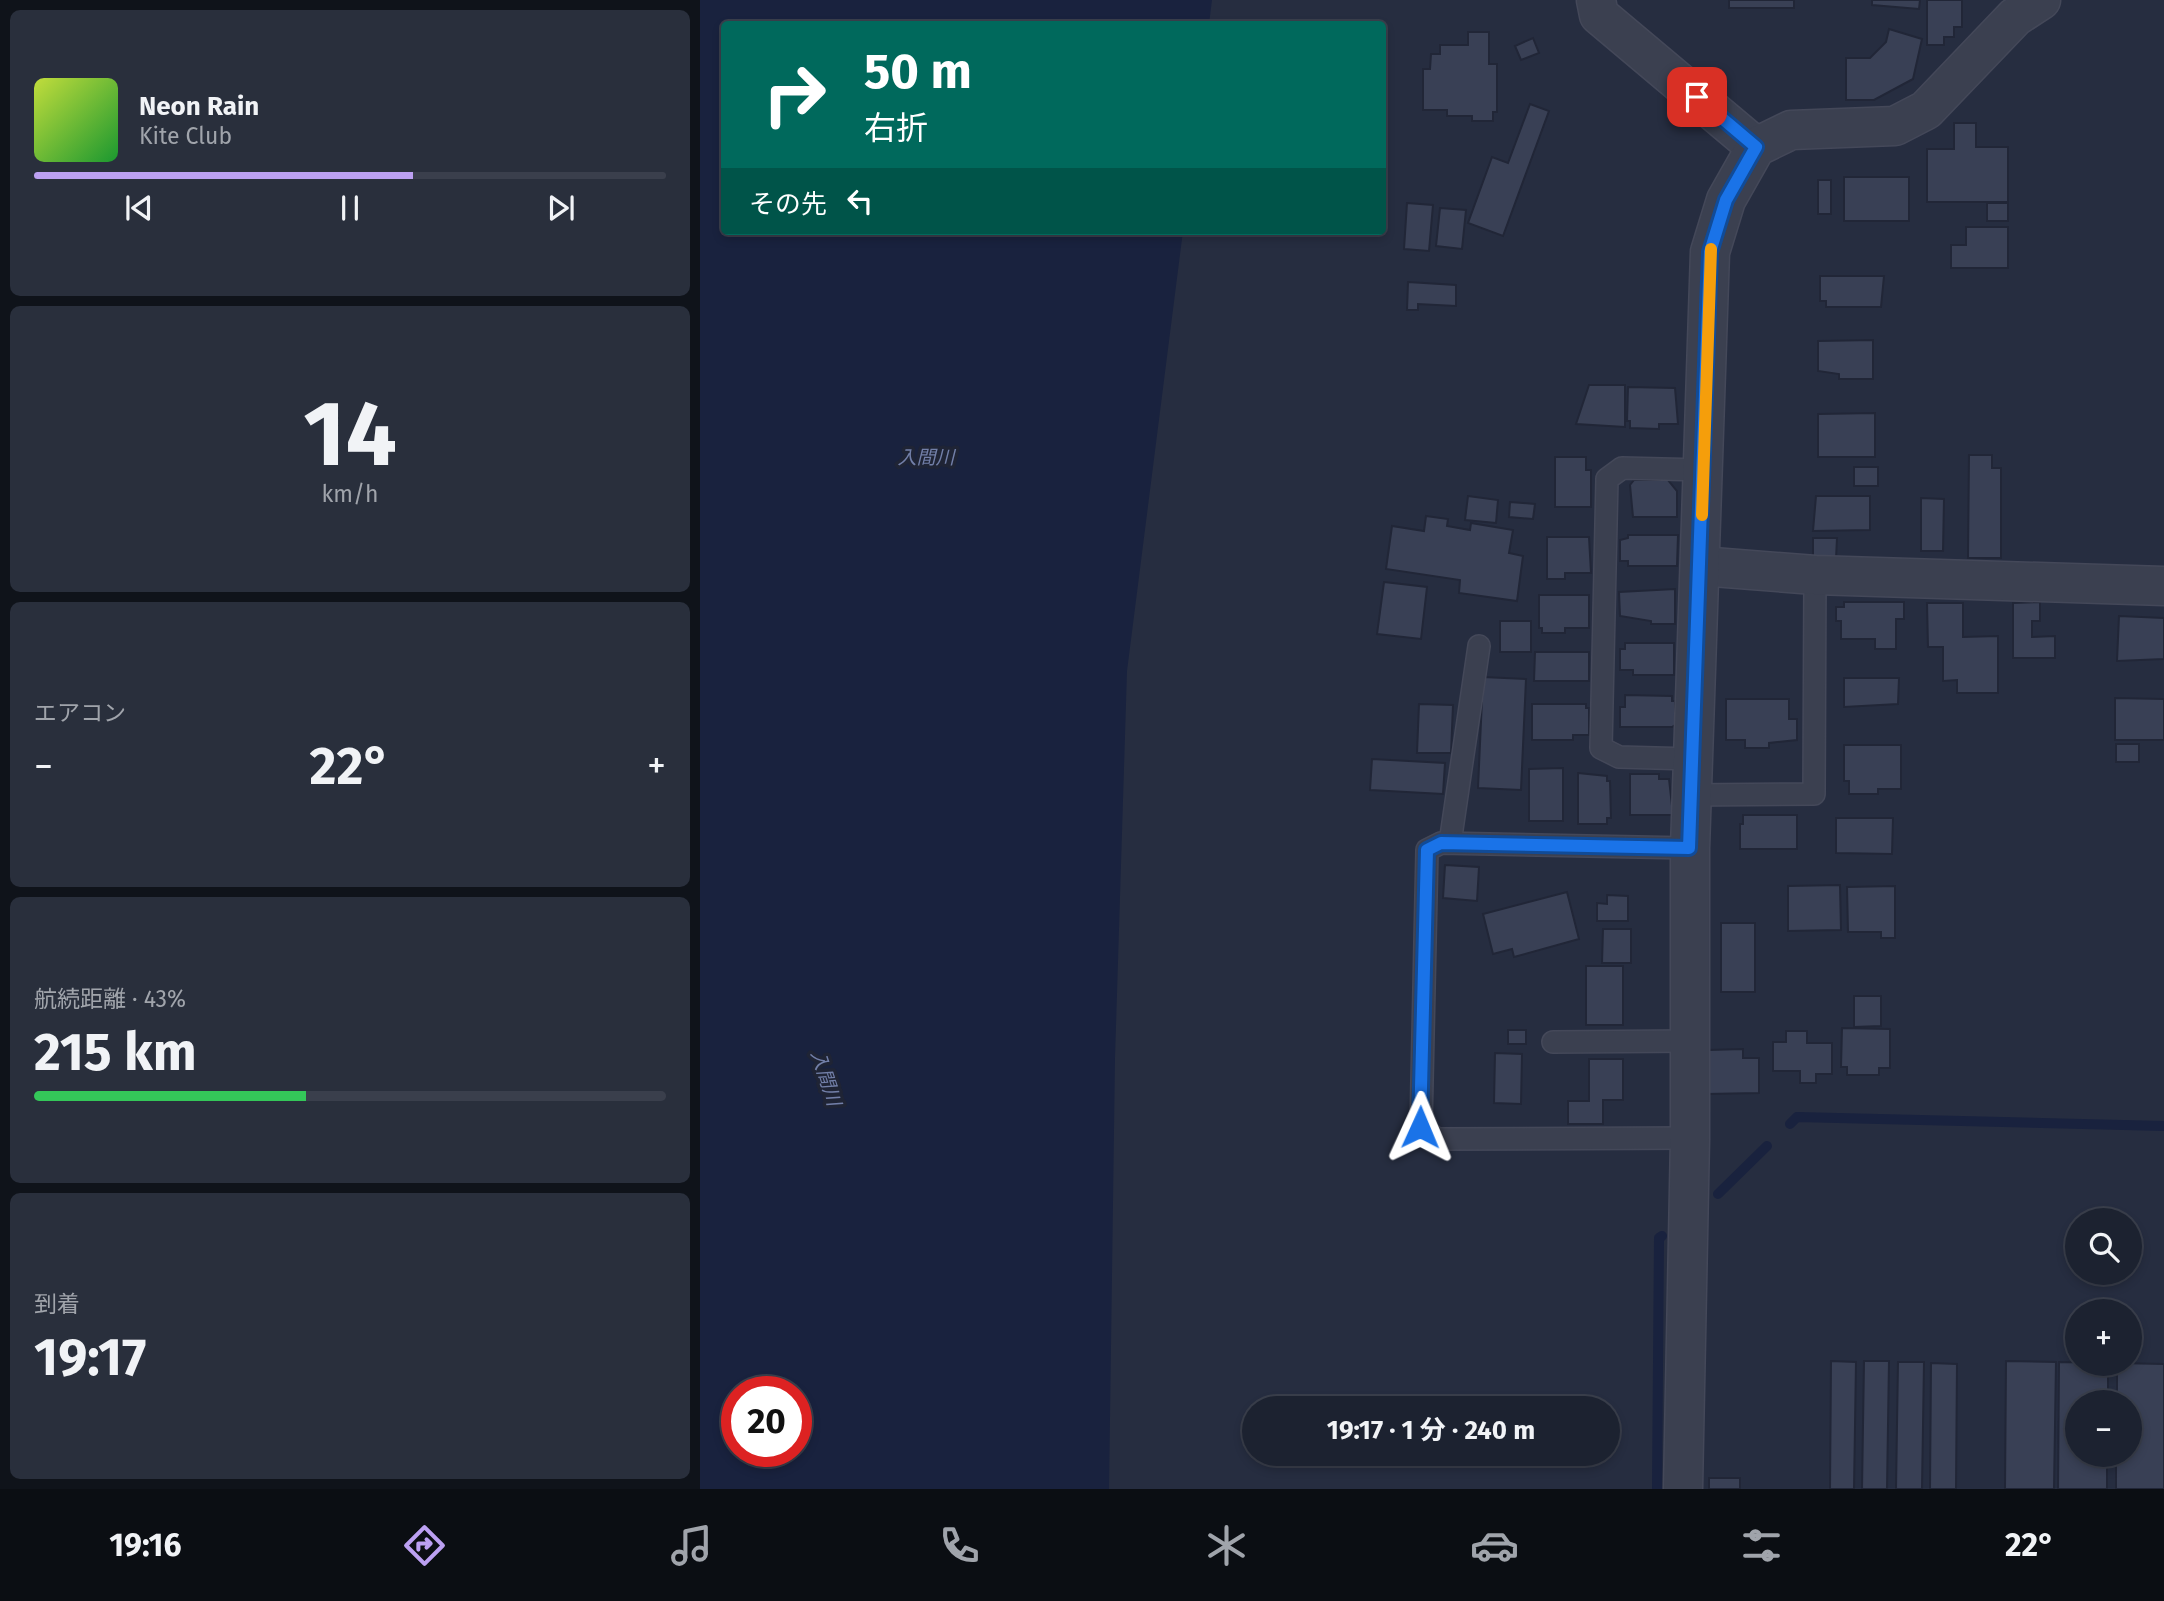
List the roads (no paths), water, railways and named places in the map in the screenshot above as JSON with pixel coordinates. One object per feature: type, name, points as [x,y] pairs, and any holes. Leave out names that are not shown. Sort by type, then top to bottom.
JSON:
[{"type":"street","points":[[1596,0],[1599,15],[1756,147]]},
{"type":"street","points":[[1683,1489],[1690,1138],[1689,848],[1710,252],[1726,200],[1756,147],[1791,130],[1895,126],[1934,103],[2021,6]]},
{"type":"street","points":[[1700,566],[1815,575],[2164,586]]},
{"type":"lane","points":[[1703,470],[1622,468],[1608,479],[1601,748],[1619,757],[1692,777],[1814,794],[1815,575]]},
{"type":"lane","points":[[1450,843],[1479,646]]},
{"type":"lane","points":[[1689,848],[1441,843],[1427,850],[1420,1127],[1437,1139],[1690,1138]]},
{"type":"lane","points":[[1553,1042],[1689,1041]]},
{"type":"water","name":"入間川","points":[[700,0],[1212,0],[1209,21],[721,21],[721,235],[1182,235],[1127,671],[1115,1058],[1109,1489],[700,1489]]},
{"type":"waterway","points":[[1790,1124],[1797,1117],[2164,1126]]},
{"type":"waterway","points":[[1718,1194],[1767,1146]]},
{"type":"waterway","points":[[1657,1489],[1659,1238],[1662,1236]]}]
